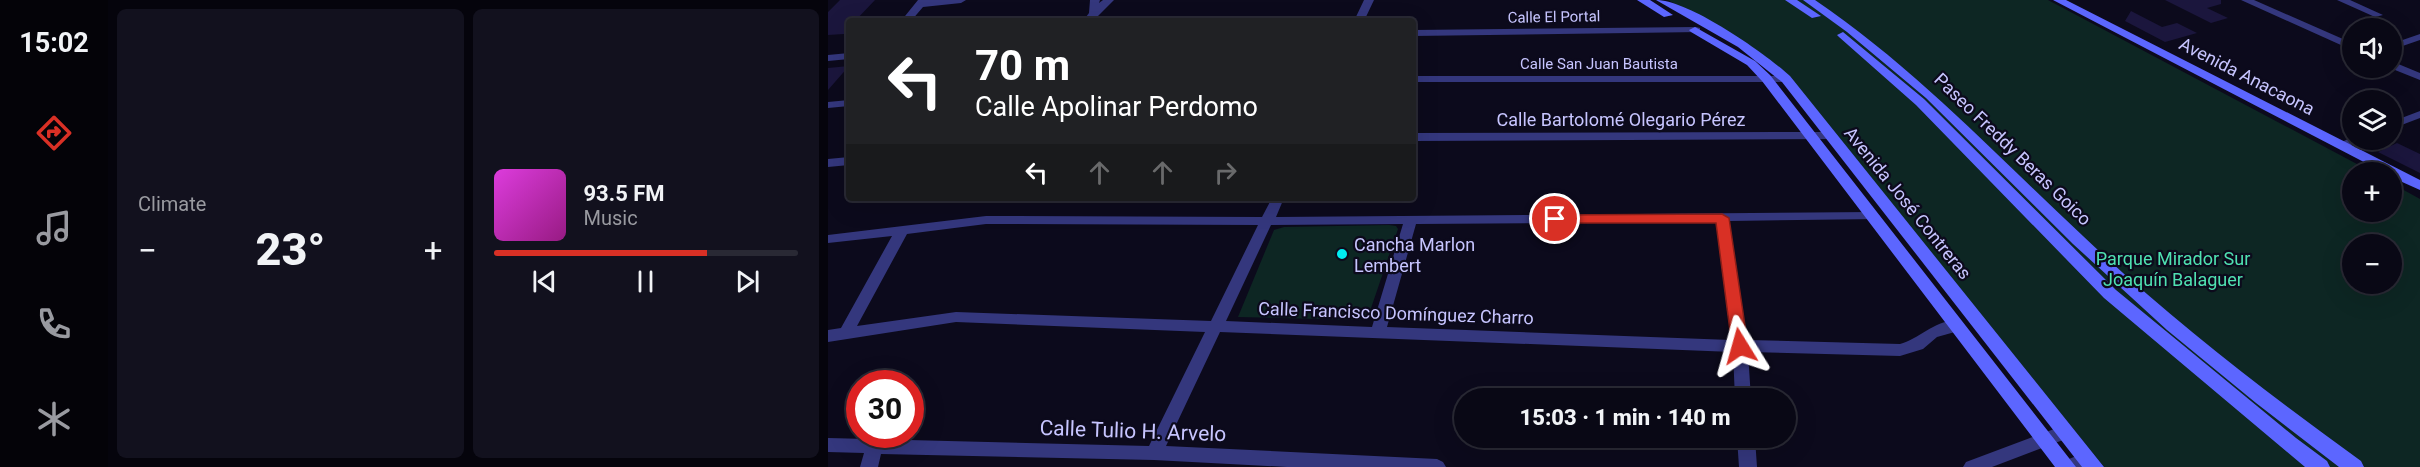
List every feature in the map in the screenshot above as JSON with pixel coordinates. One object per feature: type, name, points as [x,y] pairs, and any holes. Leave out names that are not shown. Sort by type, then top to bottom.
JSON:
[{"type":"main road","name":"Avenida José Contreras","points":[[1642,0],[1751,63],[1766,78],[2066,467]]},
{"type":"main road","name":"Avenida José Contreras","points":[[1660,0],[1739,42],[1764,58],[1786,79],[2090,463]]},
{"type":"main road","name":"Paseo Freddy Beras Goico","points":[[1790,0],[1858,47],[1920,102],[2110,294],[2289,444],[2320,467]]},
{"type":"main road","name":"Paseo Freddy Beras Goico","points":[[1808,0],[1869,41],[1929,92],[2125,284],[2276,410],[2354,467]]},
{"type":"main road","name":"Avenida Anacaona","points":[[2058,0],[2342,145]]},
{"type":"main road","name":"Avenida Anacaona","points":[[2352,150],[2420,186]]},
{"type":"street","points":[[908,18],[921,2],[961,0]]},
{"type":"street","points":[[1091,17],[1095,0]]},
{"type":"street","points":[[1091,17],[1109,0]]},
{"type":"street","points":[[1360,18],[1369,0]]},
{"type":"street","points":[[2246,0],[2342,43]]},
{"type":"street","points":[[2342,0],[2378,15]]},
{"type":"street","name":"Calle El Portal","points":[[1416,33],[1696,30]]},
{"type":"street","points":[[2402,43],[2420,37]]},
{"type":"street","points":[[828,58],[846,56]]},
{"type":"street","points":[[2402,69],[2420,77]]},
{"type":"street","name":"Calle San Juan Bautista","points":[[1416,79],[1786,79]]},
{"type":"street","points":[[828,105],[846,103]]},
{"type":"street","points":[[2402,121],[2420,114]]},
{"type":"street","name":"Calle Bartolomé Olegario Pérez","points":[[1416,137],[1830,136]]},
{"type":"street","points":[[828,163],[846,161]]},
{"type":"street","points":[[1154,453],[1277,201]]},
{"type":"street","points":[[828,239],[986,220],[1411,220],[1873,216]]},
{"type":"street","points":[[1722,218],[1740,346],[1742,388]]},
{"type":"street","points":[[1378,332],[1411,220]]},
{"type":"street","points":[[846,333],[902,230]]},
{"type":"street","name":"Calle Francisco Domínguez Charro","points":[[828,336],[956,317],[1900,350],[1918,345],[1932,333],[1958,326]]},
{"type":"street","points":[[1972,467],[2066,432]]},
{"type":"street","name":"Calle Tulio H. Arvelo","points":[[828,445],[846,445]]},
{"type":"street","name":"Calle Tulio H. Arvelo","points":[[924,446],[1154,453],[1222,462],[1437,467]]},
{"type":"street","points":[[869,467],[874,448]]},
{"type":"street","points":[[1747,448],[1748,467]]},
{"type":"street","points":[[2066,467],[2090,463]]},
{"type":"green space","name":"Parque Mirador Sur Joaquín Balaguer","points":[[1668,0],[2048,0],[2353,162],[2342,162],[2342,222],[2402,222],[2402,189],[2420,199],[2420,467],[2104,467],[1786,73],[1743,41]]},
{"type":"green space","points":[[1396,226],[1398,229],[1368,317],[1359,320],[1238,317],[1274,230],[1284,227]]},
{"type":"building","points":[[840,0],[875,0],[858,18],[846,18],[844,34],[828,35],[828,12]]},
{"type":"building","points":[[2165,0],[2221,0],[2221,4],[2207,8],[2228,18],[2211,23]]},
{"type":"building","points":[[2131,11],[2162,27],[2177,23],[2197,33],[2165,42],[2125,21]]},
{"type":"building","points":[[846,66],[846,69],[828,90],[828,68]]},
{"type":"building","points":[[2402,145],[2420,154],[2420,173],[2402,162],[2378,152],[2402,150]]},
{"type":"place","name":"Cancha Marlon Lembert","points":[[1342,254]]},
{"type":"route","points":[[1555,219],[1722,218],[1740,346]]}]
